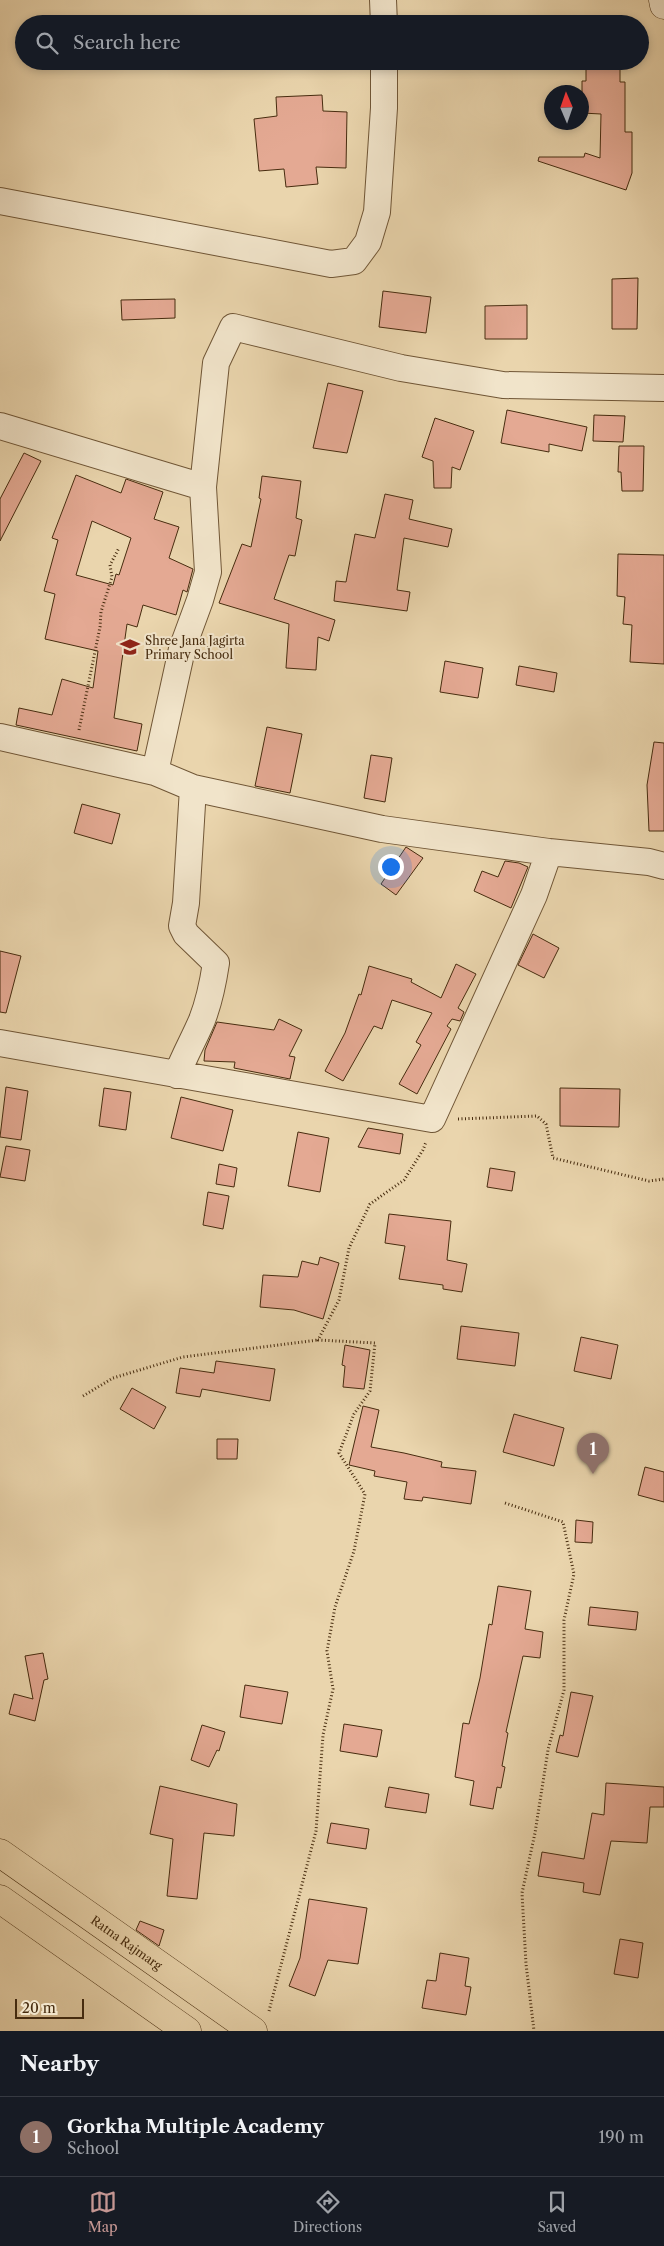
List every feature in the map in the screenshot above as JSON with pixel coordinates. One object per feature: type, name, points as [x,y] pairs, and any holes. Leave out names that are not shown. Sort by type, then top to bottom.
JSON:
[{"type":"main road","name":"Ratna Rajmarg","points":[[0,1854],[260,2023]]},
{"type":"main road","points":[[0,1899],[187,2031]]},
{"type":"street","points":[[384,0],[384,15]]},
{"type":"street","points":[[663,0],[664,6]]},
{"type":"street","points":[[0,202],[331,264],[354,261],[368,242],[377,212],[384,108],[384,70]]},
{"type":"street","points":[[156,772],[182,649],[208,572],[203,487],[216,363],[233,327],[401,368],[503,385],[664,388]]},
{"type":"street","points":[[0,426],[203,487]]},
{"type":"street","points":[[0,737],[76,756],[156,772],[193,788],[382,829],[549,852],[649,862],[664,866]]},
{"type":"street","points":[[178,1074],[186,1051],[202,1021],[212,988],[216,963],[186,934],[182,926],[186,903],[193,788]]},
{"type":"street","points":[[0,1043],[432,1119],[534,895],[549,852]]},
{"type":"path","points":[[76,756],[82,712],[100,627],[101,612],[112,577],[110,565],[119,548]]},
{"type":"path","points":[[318,1340],[339,1300],[349,1248],[370,1204],[404,1180],[423,1150],[432,1119],[537,1116],[546,1124],[553,1158],[649,1180],[664,1179]]},
{"type":"path","points":[[83,1396],[113,1378],[183,1357],[318,1340],[375,1342],[370,1391],[354,1414],[339,1452],[365,1494],[354,1550],[335,1607],[327,1652],[333,1689],[323,1735],[316,1830],[260,2023]]},
{"type":"path","points":[[505,1503],[563,1522],[574,1574],[564,1620],[564,1690],[548,1750],[535,1833],[522,1892],[526,1964],[534,2031]]},
{"type":"building","points":[[586,70],[620,70],[620,82],[625,82],[625,132],[632,132],[632,173],[626,190],[538,161],[539,157],[584,157],[585,153],[600,158],[601,114],[589,113],[589,85],[582,85],[582,81],[586,81]]},
{"type":"building","points":[[322,95],[323,111],[347,112],[346,168],[316,167],[318,184],[286,187],[284,169],[259,171],[254,119],[277,116],[276,97]]},
{"type":"building","points":[[638,278],[637,329],[612,329],[612,279]]},
{"type":"building","points":[[383,291],[431,297],[426,333],[379,327]]},
{"type":"building","points":[[175,299],[175,318],[122,320],[121,300]]},
{"type":"building","points":[[527,305],[527,339],[485,339],[485,306]]},
{"type":"building","points":[[328,383],[363,391],[347,453],[313,448]]},
{"type":"building","points":[[507,410],[587,427],[582,451],[549,444],[549,452],[501,443]]},
{"type":"building","points":[[594,415],[625,416],[623,442],[593,441]]},
{"type":"building","points":[[435,418],[474,431],[460,470],[452,467],[451,488],[434,488],[433,461],[422,457]]},
{"type":"building","points":[[619,446],[644,446],[643,491],[622,491],[621,472],[618,472]]},
{"type":"building","points":[[24,453],[41,461],[0,541],[0,499]]},
{"type":"building","points":[[76,475],[121,493],[126,479],[163,492],[154,519],[179,527],[169,558],[193,569],[187,592],[183,590],[176,615],[143,605],[137,627],[127,624],[114,718],[142,724],[137,751],[16,725],[19,708],[52,715],[62,679],[93,688],[98,651],[45,639],[55,594],[44,591],[58,540],[52,538]],"holes":[[[92,521],[131,538],[119,575],[116,574],[113,585],[76,575]]]},
{"type":"building","points":[[262,476],[301,481],[296,518],[302,520],[295,556],[289,555],[274,599],[335,620],[329,641],[318,637],[316,670],[286,668],[289,624],[219,603],[242,544],[251,547],[261,499],[259,498]]},
{"type":"building","points":[[385,494],[413,500],[409,519],[452,529],[448,547],[404,538],[397,590],[410,592],[407,611],[334,601],[336,581],[346,582],[355,534],[375,538]]},
{"type":"building","points":[[618,554],[664,555],[664,664],[630,662],[632,625],[623,624],[625,597],[617,596]]},
{"type":"building","points":[[445,661],[483,668],[478,698],[440,692]]},
{"type":"building","points":[[519,666],[557,673],[554,692],[516,685]]},
{"type":"building","points":[[267,727],[302,734],[290,793],[255,786]]},
{"type":"building","points":[[654,742],[664,743],[664,831],[649,831],[647,785]]},
{"type":"building","points":[[371,755],[392,758],[385,802],[364,798]]},
{"type":"building","points":[[82,804],[120,814],[112,844],[74,833]]},
{"type":"building","points":[[406,847],[423,858],[396,895],[381,884]]},
{"type":"building","points":[[505,861],[519,863],[528,867],[511,908],[474,891],[482,871],[498,877]]},
{"type":"building","points":[[533,934],[559,948],[544,978],[518,965]]},
{"type":"building","points":[[0,951],[21,956],[6,1013],[0,1012]]},
{"type":"building","points":[[456,964],[476,974],[458,1008],[464,1012],[460,1021],[452,1019],[447,1026],[451,1029],[417,1094],[399,1084],[421,1045],[416,1042],[432,1013],[392,1000],[382,1029],[374,1026],[343,1081],[325,1071],[345,1033],[359,994],[361,995],[369,966],[412,979],[411,982],[441,998]]},
{"type":"building","points":[[279,1019],[302,1030],[289,1056],[295,1057],[290,1079],[234,1068],[235,1062],[204,1061],[205,1050],[217,1022],[274,1030]]},
{"type":"building","points":[[6,1087],[28,1091],[21,1140],[0,1137]]},
{"type":"building","points":[[104,1088],[131,1092],[126,1130],[99,1126]]},
{"type":"building","points":[[560,1088],[620,1089],[619,1127],[560,1126]]},
{"type":"building","points":[[181,1097],[233,1110],[223,1151],[171,1138]]},
{"type":"building","points":[[368,1128],[403,1134],[400,1154],[358,1147]]},
{"type":"building","points":[[298,1132],[329,1138],[320,1192],[288,1186]]},
{"type":"building","points":[[6,1146],[30,1150],[25,1181],[0,1177]]},
{"type":"building","points":[[219,1164],[237,1168],[234,1187],[216,1184]]},
{"type":"building","points":[[490,1168],[515,1172],[512,1191],[487,1187]]},
{"type":"building","points":[[208,1192],[229,1196],[223,1229],[203,1225]]},
{"type":"building","points":[[389,1214],[451,1221],[447,1260],[467,1264],[462,1292],[443,1289],[443,1285],[399,1279],[405,1246],[385,1243]]},
{"type":"building","points":[[320,1257],[339,1263],[323,1319],[294,1310],[260,1307],[263,1275],[298,1277],[302,1261],[318,1265]]},
{"type":"building","points":[[461,1326],[519,1333],[515,1366],[457,1359]]},
{"type":"building","points":[[581,1337],[618,1345],[611,1379],[574,1371]]},
{"type":"building","points":[[345,1345],[370,1350],[364,1389],[343,1387],[345,1366],[342,1365]]},
{"type":"building","points":[[216,1361],[275,1369],[270,1401],[202,1389],[200,1397],[176,1393],[180,1368],[214,1373]]},
{"type":"building","points":[[132,1388],[166,1407],[154,1429],[120,1409]]},
{"type":"building","points":[[363,1406],[379,1410],[371,1447],[442,1462],[441,1467],[476,1471],[471,1504],[423,1497],[422,1501],[404,1499],[407,1482],[374,1476],[375,1471],[349,1465]]},
{"type":"building","points":[[514,1414],[564,1428],[554,1466],[503,1452]]},
{"type":"building","points":[[217,1439],[238,1439],[237,1459],[217,1459]]},
{"type":"building","points":[[645,1467],[664,1472],[664,1502],[638,1495]]},
{"type":"building","points":[[576,1520],[593,1522],[592,1543],[575,1542]]},
{"type":"building","points":[[498,1586],[531,1591],[525,1629],[543,1632],[540,1658],[523,1656],[506,1732],[508,1733],[502,1766],[505,1767],[501,1788],[497,1787],[493,1809],[470,1805],[474,1781],[455,1777],[463,1723],[469,1724],[480,1678],[489,1624],[492,1625]]},
{"type":"building","points":[[590,1607],[638,1612],[636,1630],[588,1625]]},
{"type":"building","points":[[43,1653],[48,1679],[44,1680],[35,1721],[9,1714],[14,1694],[33,1699],[25,1656]]},
{"type":"building","points":[[245,1685],[288,1692],[282,1724],[240,1717]]},
{"type":"building","points":[[571,1692],[593,1696],[578,1757],[556,1752],[560,1735],[563,1736]]},
{"type":"building","points":[[344,1724],[382,1730],[377,1757],[340,1751]]},
{"type":"building","points":[[202,1725],[225,1732],[219,1751],[217,1750],[209,1767],[191,1760]]},
{"type":"building","points":[[606,1783],[664,1787],[664,1807],[650,1807],[647,1843],[611,1841],[600,1895],[583,1892],[584,1883],[538,1876],[542,1852],[584,1859],[592,1813],[604,1815]]},
{"type":"building","points":[[160,1786],[237,1804],[234,1836],[204,1833],[197,1899],[167,1896],[173,1839],[150,1834]]},
{"type":"building","points":[[389,1787],[429,1794],[426,1813],[385,1807]]},
{"type":"building","points":[[331,1823],[369,1829],[366,1849],[327,1843]]},
{"type":"building","points":[[309,1899],[367,1908],[358,1964],[328,1960],[315,1996],[289,1986],[300,1958]]},
{"type":"building","points":[[140,1921],[164,1930],[159,1946],[136,1930]]},
{"type":"building","points":[[620,1939],[643,1943],[638,1978],[614,1974]]},
{"type":"building","points":[[440,1953],[469,1958],[465,1986],[471,1987],[466,2015],[422,2008],[427,1980],[436,1981]]},
{"type":"place","name":"Shree Jana Jagirta Primary School","points":[[130,647]]},
{"type":"place","name":"Gorkha Multiple Academy","points":[[593,1474]]}]
